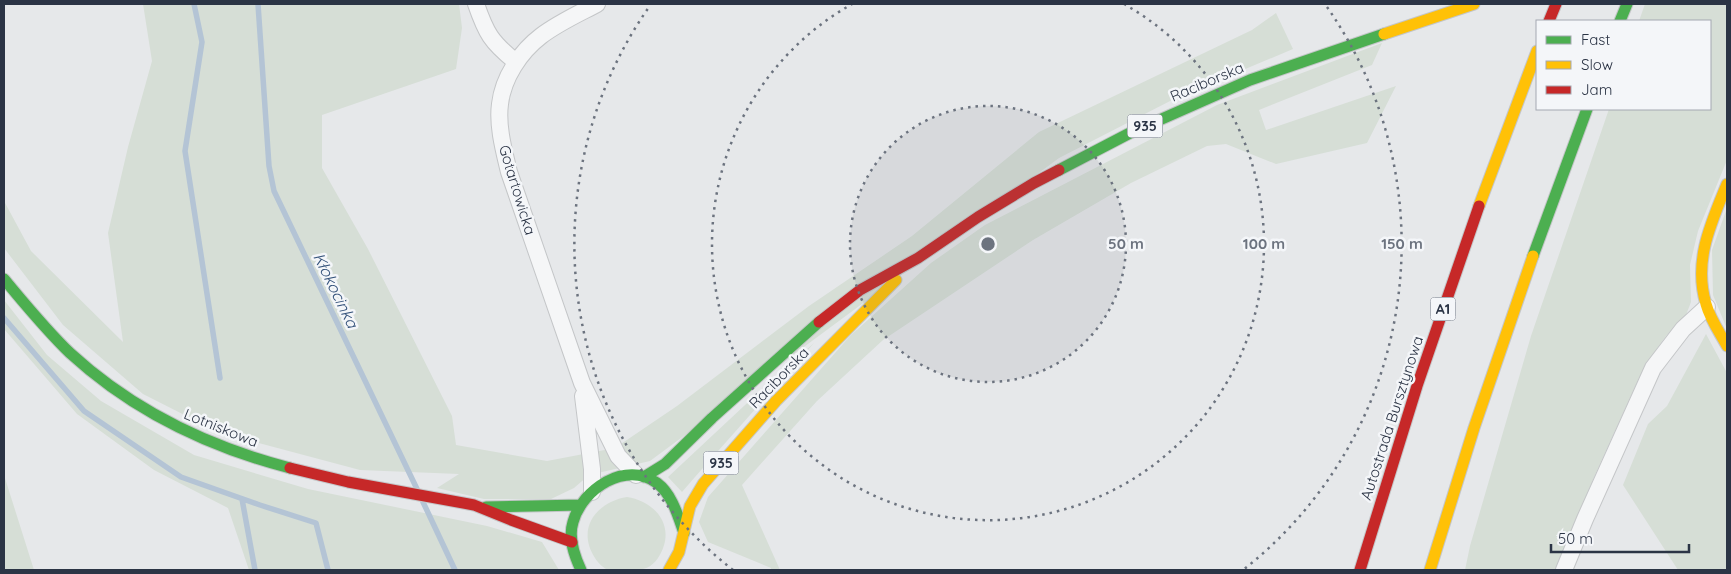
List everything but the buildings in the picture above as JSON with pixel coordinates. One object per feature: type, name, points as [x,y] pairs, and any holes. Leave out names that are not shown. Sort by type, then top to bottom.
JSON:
[{"type":"main road","name":"Raciborska","points":[[640,476],[665,464],[712,418],[829,313],[860,290],[918,258],[978,217],[1019,192],[1087,154],[1250,80],[1474,4]]},
{"type":"main road","points":[[1549,20],[1556,4]]},
{"type":"main road","points":[[1620,20],[1627,4]]},
{"type":"main road","name":"Autostrada Bursztynowa","points":[[1360,570],[1417,386],[1465,244],[1536,54]]},
{"type":"main road","points":[[1430,570],[1474,428],[1528,269],[1587,110]]},
{"type":"main road","points":[[1727,184],[1703,244],[1699,268],[1706,307],[1727,346]]},
{"type":"main road","name":"Raciborska","points":[[684,533],[690,506],[709,476],[776,401],[918,258]]},
{"type":"main road","name":"Lotniskowa","points":[[4,279],[23,305],[68,351],[97,376],[129,400],[190,434],[224,448],[320,476],[479,507],[513,522],[542,530],[572,542]]},
{"type":"main road","name":"935","points":[[581,570],[573,551],[572,542],[573,522],[581,505],[599,485],[609,480],[629,474],[640,476]]},
{"type":"main road","points":[[640,476],[655,482],[667,496],[678,515],[684,533]]},
{"type":"main road","name":"Lotniskowa","points":[[479,507],[518,505],[557,507],[581,505]]},
{"type":"main road","name":"935","points":[[668,570],[679,552],[684,533]]},
{"type":"street","points":[[476,4],[488,36],[516,62]]},
{"type":"street","name":"Gotartowicka","points":[[597,4],[555,26],[539,37],[516,62],[506,82],[500,104],[500,130],[509,172],[582,383],[618,456],[640,476]]},
{"type":"street","points":[[1564,570],[1653,368],[1683,329],[1706,307]]},
{"type":"street","name":"Gotartowicka","points":[[582,383],[592,469],[592,492]]},
{"type":"shaded area","points":[[143,4],[459,4],[462,28],[456,69],[322,115],[322,168],[368,249],[452,416],[456,445],[547,461],[615,448],[677,406],[809,306],[912,236],[1039,132],[1252,30],[1276,13],[1293,49],[1174,99],[1059,158],[650,461],[589,475],[574,488],[551,499],[484,499],[437,488],[459,474],[360,470],[218,432],[143,394],[63,325],[4,248],[4,201],[31,251],[123,342],[108,233],[128,147],[152,61]]},
{"type":"shaded area","points":[[1645,4],[1727,4],[1727,160],[1698,231],[1690,265],[1691,302],[1686,315],[1666,336],[1639,378],[1555,570],[1465,570],[1470,546],[1531,336],[1609,110],[1711,110],[1711,20],[1639,20]]},
{"type":"shaded area","points":[[1382,43],[1372,65],[1259,110],[1266,130],[1396,86],[1367,143],[1276,164],[1226,144],[1207,146],[1131,183],[1033,240],[883,340],[817,401],[742,485],[780,570],[771,570],[771,568],[708,542],[699,522],[708,497],[850,336],[931,263],[985,225],[1217,105]]},
{"type":"shaded area","points":[[1727,208],[1727,329],[1713,295],[1712,250]]},
{"type":"shaded area","points":[[4,300],[47,355],[101,401],[194,455],[308,489],[487,526],[542,542],[559,570],[249,570],[228,508],[154,470],[77,414],[4,329]]},
{"type":"shaded area","points":[[1706,334],[1727,373],[1727,570],[1678,570],[1623,485],[1648,424],[1667,406]]},
{"type":"shaded area","points":[[814,343],[682,492],[668,477]]},
{"type":"shaded area","points":[[4,475],[34,570],[4,570]]},
{"type":"shaded area","points":[[627,497],[648,505],[655,511],[665,527],[666,537],[658,558],[647,568],[609,570],[603,567],[595,558],[588,537],[589,527],[592,518],[598,511],[616,500]]},
{"type":"waterway","points":[[194,4],[202,42],[185,151],[220,378]]},
{"type":"waterway","name":"Kłokocinka","points":[[258,4],[269,166],[274,191],[417,489]]},
{"type":"waterway","points":[[4,318],[84,411],[181,477],[316,523],[328,570]]},
{"type":"waterway","points":[[242,499],[255,570]]},
{"type":"waterway","name":"Kłokocinka","points":[[423,502],[455,570]]},
{"type":"traffic: fast","points":[[1620,20],[1627,4]]},
{"type":"traffic: fast","points":[[1059,170],[1130,133],[1250,80],[1384,34]]},
{"type":"traffic: fast","points":[[1533,256],[1587,110]]},
{"type":"traffic: fast","points":[[4,279],[70,353],[119,392],[145,409],[201,437],[230,449],[290,468]]},
{"type":"traffic: fast","points":[[644,477],[665,464],[712,418],[819,322]]},
{"type":"traffic: fast","points":[[581,570],[571,540],[573,522],[578,510],[595,489],[619,477],[632,475],[645,477],[657,483],[671,499],[684,533]]},
{"type":"traffic: fast","points":[[486,507],[581,505]]},
{"type":"traffic: slow","points":[[1384,34],[1474,4]]},
{"type":"traffic: slow","points":[[1479,206],[1536,54]]},
{"type":"traffic: slow","points":[[1727,184],[1710,228],[1703,257],[1702,273],[1708,310],[1727,346]]},
{"type":"traffic: slow","points":[[1430,570],[1474,428],[1533,256]]},
{"type":"traffic: slow","points":[[669,570],[679,552],[690,506],[703,484],[776,401],[896,280]]},
{"type":"traffic: jam","points":[[1549,20],[1556,4]]},
{"type":"traffic: jam","points":[[819,322],[860,290],[918,258],[978,217],[1059,170]]},
{"type":"traffic: jam","points":[[1360,570],[1417,386],[1479,206]]},
{"type":"traffic: jam","points":[[290,468],[348,482],[474,505],[572,542]]}]
